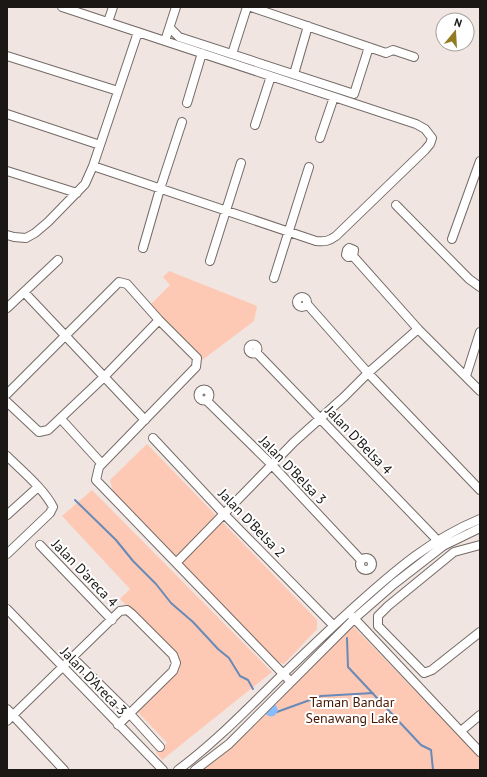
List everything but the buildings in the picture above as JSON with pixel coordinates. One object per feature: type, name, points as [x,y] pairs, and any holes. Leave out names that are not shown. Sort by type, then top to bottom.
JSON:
[{"type":"street","points":[[62,7],[416,124],[425,129],[432,138],[426,150],[329,241],[316,242],[93,166]]},
{"type":"street","points":[[108,22],[113,7]]},
{"type":"street","points":[[165,41],[176,7]]},
{"type":"street","points":[[232,54],[247,7]]},
{"type":"street","points":[[251,7],[386,53],[393,50],[414,57]]},
{"type":"street","points":[[294,74],[308,26]]},
{"type":"street","points":[[170,28],[179,37],[354,94],[369,47]]},
{"type":"street","points":[[7,235],[26,238],[35,233],[85,184],[93,166],[138,32]]},
{"type":"street","points":[[187,103],[202,54]]},
{"type":"street","points":[[7,56],[118,91]]},
{"type":"street","points":[[255,124],[271,76]]},
{"type":"street","points":[[320,138],[334,97]]},
{"type":"street","points":[[7,114],[100,145]]},
{"type":"street","points":[[143,248],[160,189],[182,122]]},
{"type":"street","points":[[452,239],[480,161]]},
{"type":"street","points":[[210,261],[241,163]]},
{"type":"street","points":[[274,278],[309,167]]},
{"type":"street","points":[[7,171],[77,193]]},
{"type":"street","points":[[396,205],[469,279],[480,287]]},
{"type":"street","points":[[353,256],[418,329],[466,376],[480,392]]},
{"type":"street","points":[[7,308],[58,260]]},
{"type":"street","points":[[7,394],[118,282],[127,284],[159,320],[197,358],[196,367],[99,467],[96,480],[291,682]]},
{"type":"street","points":[[24,292],[145,420]]},
{"type":"street","points":[[307,304],[368,373],[480,490]]},
{"type":"street","points":[[7,402],[39,432],[48,430],[104,377],[159,320]]},
{"type":"street","points":[[176,563],[294,442],[418,329]]},
{"type":"street","points":[[466,376],[480,332]]},
{"type":"street","name":"Jalan D'Belsa 4","points":[[256,352],[440,543]]},
{"type":"street","name":"Jalan D'Belsa 3","points":[[206,400],[272,465],[360,560]]},
{"type":"street","points":[[61,419],[102,464]]},
{"type":"street","name":"Jalan D'Belsa 2","points":[[153,438],[224,514],[333,625]]},
{"type":"street","points":[[7,456],[38,487],[53,507],[50,513],[7,554]]},
{"type":"street","points":[[7,515],[38,487]]},
{"type":"street","points":[[195,770],[229,744],[355,618],[440,543],[480,519]]},
{"type":"street","points":[[178,770],[201,754],[223,734],[333,625],[387,577],[426,547],[480,528]]},
{"type":"street","name":"Jalan D'areca 4","points":[[40,544],[112,620]]},
{"type":"street","points":[[480,545],[454,552],[388,606],[378,616],[378,626],[424,673],[432,670],[480,632]]},
{"type":"street","name":"Jalan D'Areca 3","points":[[7,610],[118,726],[163,770]]},
{"type":"street","points":[[64,770],[9,715],[63,667],[120,611],[127,610],[173,655],[176,663],[172,671],[118,726]]},
{"type":"street","points":[[348,612],[480,752]]},
{"type":"street","points":[[72,657],[130,714],[160,747]]},
{"type":"street","points":[[461,732],[480,715]]},
{"type":"green space","points":[[169,271],[257,306],[254,321],[201,361],[150,305],[170,285],[163,277]]},
{"type":"green space","points":[[147,444],[317,620],[317,629],[284,664],[273,660],[113,492],[110,480]]},
{"type":"green space","points":[[92,490],[272,672],[162,760],[156,752],[167,743],[136,710],[177,669],[171,649],[120,599],[130,589],[62,516]]},
{"type":"green space","name":"Taman Bandar Senawang Lake","points":[[352,625],[480,758],[480,770],[201,770]]},
{"type":"waterway","points":[[75,500],[116,540],[171,603],[193,622],[218,649],[229,658],[240,676],[248,680],[253,689]]},
{"type":"waterway","points":[[347,638],[348,667],[421,745],[431,750],[433,770]]},
{"type":"waterway","points":[[271,710],[274,713],[321,696],[373,693]]}]
